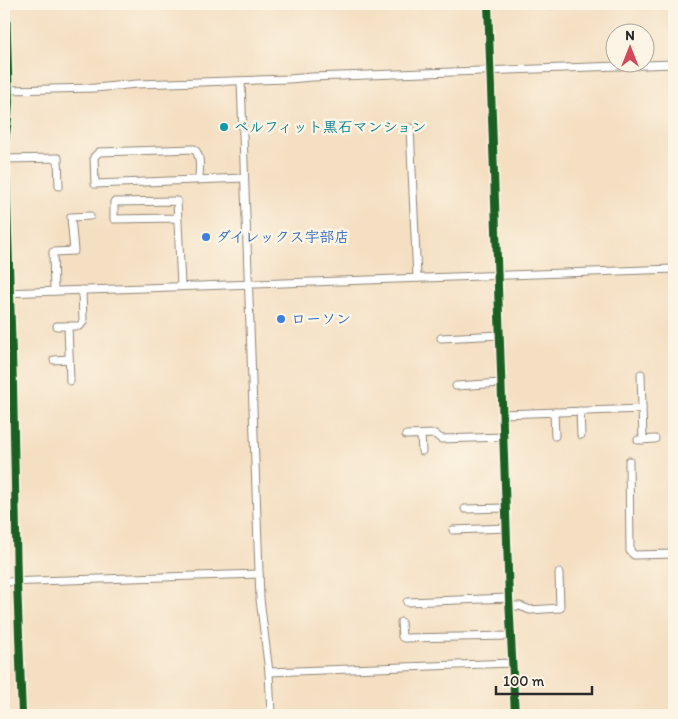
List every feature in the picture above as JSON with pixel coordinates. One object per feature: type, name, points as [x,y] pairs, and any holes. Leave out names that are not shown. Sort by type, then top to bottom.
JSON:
[{"type":"street","points":[[6,4],[9,90],[5,143],[5,215],[7,292],[13,385],[22,715]]},
{"type":"street","points":[[488,4],[509,602],[515,715]]},
{"type":"street","points":[[544,5],[572,4]]},
{"type":"street","points":[[9,90],[674,64]]},
{"type":"street","points":[[241,81],[260,600],[272,715]]},
{"type":"street","points":[[410,128],[417,278]]},
{"type":"street","points":[[199,180],[199,158],[194,150],[99,152],[94,157],[95,184],[199,180],[244,178]]},
{"type":"street","points":[[5,159],[58,158],[59,186]]},
{"type":"street","points":[[178,218],[114,219],[114,202],[177,201],[178,218],[182,286]]},
{"type":"street","points":[[54,291],[53,252],[74,251],[71,216],[90,216]]},
{"type":"street","points":[[7,292],[674,269]]},
{"type":"street","points":[[57,326],[80,326],[83,322],[82,290]]},
{"type":"street","points":[[68,326],[70,381]]},
{"type":"street","points":[[441,338],[500,335]]},
{"type":"street","points":[[54,360],[69,359]]},
{"type":"street","points":[[641,374],[641,440],[655,439]]},
{"type":"street","points":[[456,386],[502,383]]},
{"type":"street","points":[[503,414],[642,409]]},
{"type":"street","points":[[580,411],[581,435]]},
{"type":"street","points":[[554,412],[554,436]]},
{"type":"street","points":[[406,435],[436,434],[441,439],[504,437]]},
{"type":"street","points":[[421,435],[422,452]]},
{"type":"street","points":[[629,461],[630,551],[634,555],[674,554]]},
{"type":"street","points":[[465,509],[506,508]]},
{"type":"street","points":[[453,530],[507,528]]},
{"type":"street","points":[[407,602],[509,602],[530,610],[560,608],[559,573]]},
{"type":"street","points":[[4,582],[259,574]]},
{"type":"street","points":[[401,622],[402,636],[404,638],[511,636]]},
{"type":"street","points":[[269,672],[512,663]]},
{"type":"cycle path","points":[[6,4],[9,102],[5,143],[22,715]]},
{"type":"cycle path","points":[[488,4],[509,598],[515,715]]},
{"type":"place","name":"ベルフィット黒石マンション","points":[[224,127]]},
{"type":"place","name":"ダイレックス宇部店","points":[[206,237]]},
{"type":"place","name":"ローソン","points":[[281,319]]}]
